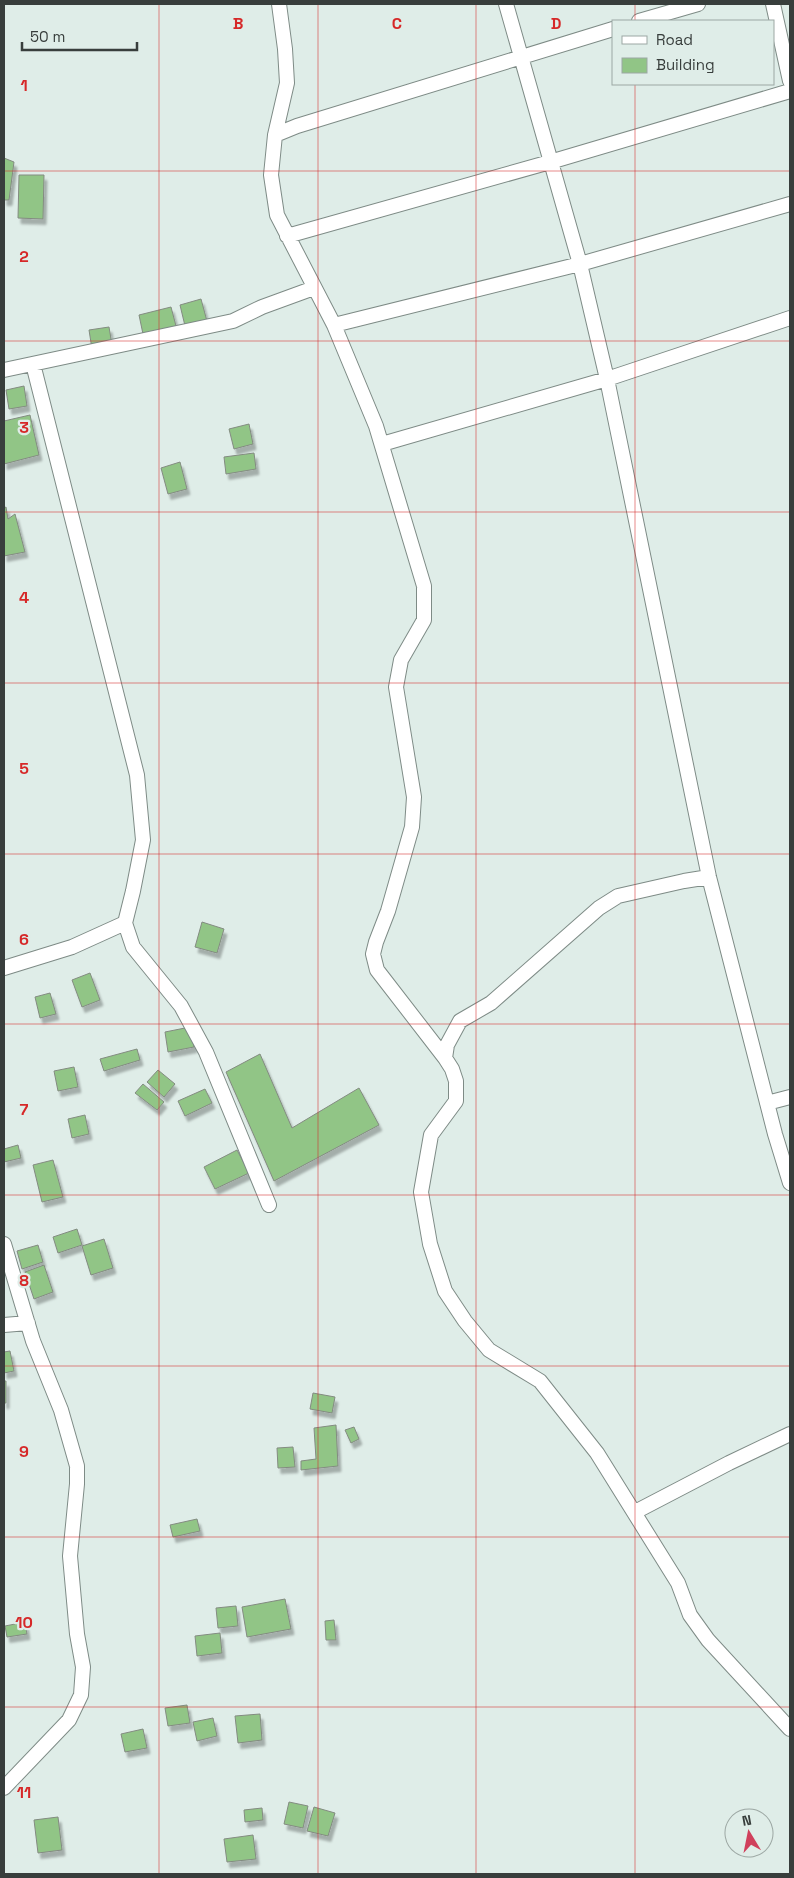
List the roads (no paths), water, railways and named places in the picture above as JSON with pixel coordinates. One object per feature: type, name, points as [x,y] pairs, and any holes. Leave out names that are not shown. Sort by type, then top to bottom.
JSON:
[{"type":"street","points":[[279,4],[287,83],[275,135],[271,175],[277,216],[334,324],[376,426],[424,586],[424,620],[402,660],[396,687],[414,798],[412,827],[400,872],[373,954],[377,970],[445,1058],[452,1068],[456,1081],[456,1100],[431,1136],[421,1192],[430,1244],[445,1291],[465,1321],[489,1350],[540,1381],[597,1453],[635,1512],[678,1583],[694,1621],[708,1640],[790,1729]]},
{"type":"street","points":[[506,4],[580,264],[607,379],[710,877],[767,1104],[790,1184]]},
{"type":"street","points":[[642,20],[698,4]]},
{"type":"street","points":[[773,4],[790,81]]},
{"type":"street","points":[[275,135],[297,126],[612,29]]},
{"type":"street","points":[[287,236],[550,162],[790,90]]},
{"type":"street","points":[[334,324],[580,264],[790,204]]},
{"type":"street","points":[[4,370],[233,320],[314,288]]},
{"type":"street","points":[[382,444],[607,379],[790,318]]},
{"type":"street","points":[[33,364],[137,775],[143,840],[134,891],[125,923],[134,947],[181,1006],[206,1052],[269,1205]]},
{"type":"street","points":[[445,1058],[447,1044],[460,1021],[491,1003],[600,908],[618,896],[710,877]]},
{"type":"street","points":[[4,968],[72,947],[125,923]]},
{"type":"street","points":[[767,1104],[790,1097]]},
{"type":"street","points":[[4,1244],[28,1323],[61,1410],[77,1466],[70,1556],[77,1634],[83,1667],[81,1695],[69,1720],[4,1788]]},
{"type":"street","points":[[4,1325],[28,1323]]},
{"type":"street","points":[[635,1512],[729,1463],[790,1434]]}]
